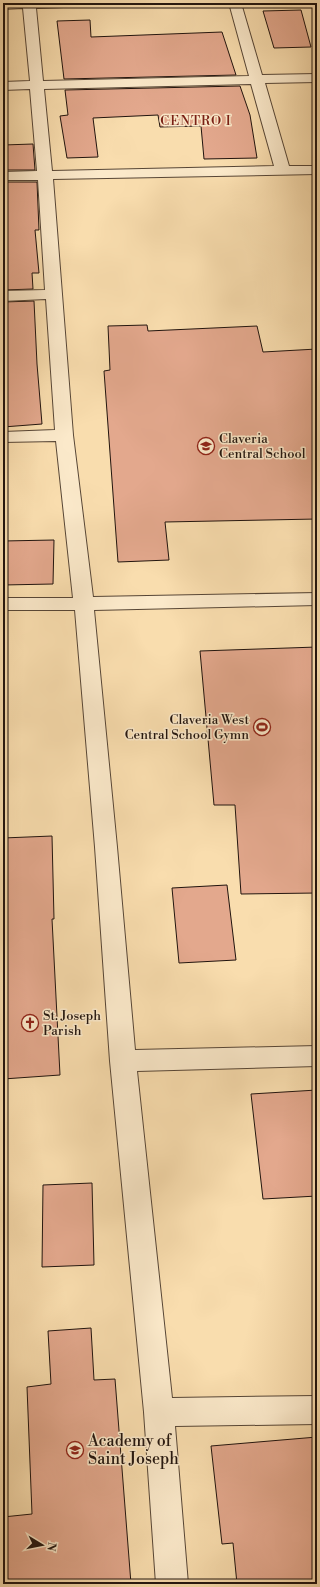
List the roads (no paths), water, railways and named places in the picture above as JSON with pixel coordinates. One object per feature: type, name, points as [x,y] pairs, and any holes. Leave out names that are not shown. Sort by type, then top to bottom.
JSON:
[{"type":"street","points":[[3,5],[64,3]]},
{"type":"street","points":[[235,3],[283,171]]},
{"type":"street","points":[[29,4],[45,175],[64,436],[84,604],[106,847],[123,1061],[159,1412],[172,1584]]},
{"type":"street","points":[[3,86],[317,78]]},
{"type":"street","points":[[3,176],[317,170]]},
{"type":"street","points":[[3,296],[54,294]]},
{"type":"street","points":[[3,437],[64,436]]},
{"type":"street","points":[[3,604],[84,604],[317,599]]},
{"type":"street","points":[[123,1061],[317,1056]]},
{"type":"street","points":[[159,1412],[317,1410]]},
{"type":"place","name":"Claveria Central School","points":[[206,446]]},
{"type":"place","name":"Claveria West Central School Gymn","points":[[262,727]]},
{"type":"place","name":"St. Joseph Parish","points":[[30,1023]]},
{"type":"place","name":"Academy of Saint Joseph","points":[[75,1450]]},
{"type":"district","name":"CENTRO I","points":[[196,121]]}]
